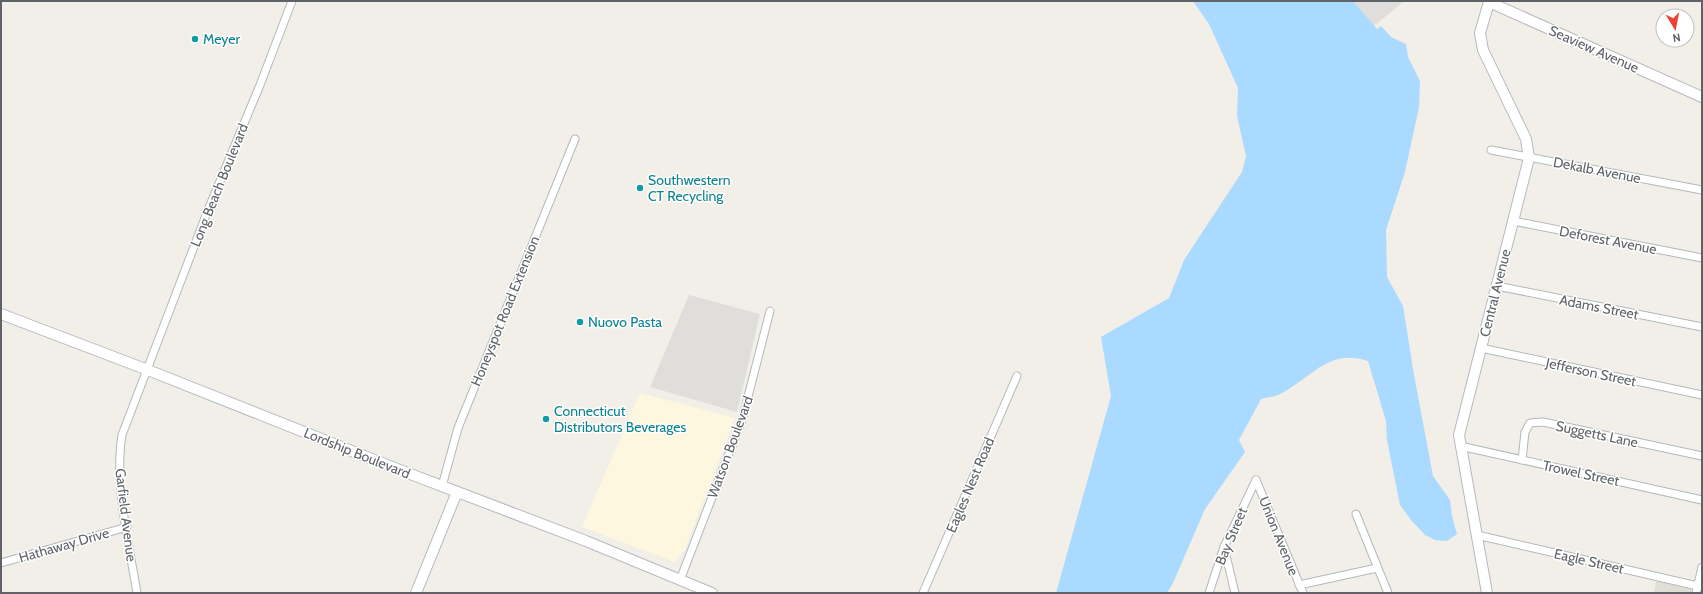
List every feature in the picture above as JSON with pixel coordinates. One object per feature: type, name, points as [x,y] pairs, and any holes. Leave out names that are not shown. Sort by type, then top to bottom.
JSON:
[{"type":"main road","name":"Seaview Avenue","points":[[1488,1],[1702,97]]},
{"type":"main road","name":"Central Avenue","points":[[1487,593],[1459,435],[1529,158],[1526,139],[1483,50],[1480,33],[1488,1]]},
{"type":"main road","name":"Lordship Boulevard","points":[[1,314],[586,541],[712,593]]},
{"type":"main road","points":[[416,593],[457,492]]},
{"type":"street","name":"Long Beach Boulevard","points":[[148,370],[208,210],[260,85],[292,1]]},
{"type":"street","name":"Honeyspot Road Extension","points":[[442,486],[458,428],[575,139]]},
{"type":"street","name":"Dekalb Avenue","points":[[1491,150],[1702,190]]},
{"type":"street","name":"Deforest Avenue","points":[[1513,221],[1702,258]]},
{"type":"street","name":"Adams Street","points":[[1497,286],[1702,327]]},
{"type":"street","name":"Watson Boulevard","points":[[680,580],[742,420],[770,311]]},
{"type":"street","name":"Jefferson Street","points":[[1481,348],[1702,395]]},
{"type":"street","name":"Garfield Avenue","points":[[137,593],[120,482],[120,444],[130,411],[148,370]]},
{"type":"street","name":"Eagles Nest Road","points":[[923,593],[1017,376]]},
{"type":"street","name":"Suggetts Lane","points":[[1522,460],[1525,432],[1530,423],[1536,422],[1543,422],[1702,456]]},
{"type":"street","name":"Trowel Street","points":[[1460,446],[1702,500]]},
{"type":"street","name":"Bay Street","points":[[1209,593],[1224,546],[1256,480]]},
{"type":"street","name":"Union Avenue","points":[[1256,480],[1303,593]]},
{"type":"street","points":[[1356,514],[1388,593]]},
{"type":"street","name":"Hathaway Drive","points":[[1,563],[127,527]]},
{"type":"street","name":"Eagle Street","points":[[1476,535],[1699,589]]},
{"type":"street","points":[[1224,546],[1235,593]]},
{"type":"street","points":[[1699,589],[1702,567]]},
{"type":"street","points":[[1299,584],[1377,568]]},
{"type":"shaded area","points":[[1353,1],[1404,1],[1374,26]]},
{"type":"shaded area","points":[[689,295],[760,314],[737,412],[650,387]]},
{"type":"shaded area","points":[[640,393],[735,418],[685,549],[675,562],[582,527]]},
{"type":"shaded area","points":[[1656,581],[1691,589],[1692,593],[1654,593]]},
{"type":"water","points":[[1193,1],[1353,1],[1377,29],[1381,26],[1391,37],[1406,44],[1408,57],[1420,81],[1419,107],[1405,172],[1386,230],[1387,277],[1403,306],[1433,476],[1450,500],[1452,516],[1457,534],[1447,541],[1435,540],[1425,535],[1400,505],[1387,440],[1386,421],[1368,361],[1354,358],[1342,358],[1322,366],[1280,394],[1261,399],[1239,440],[1245,452],[1205,509],[1173,583],[1167,593],[1056,593],[1111,396],[1101,337],[1169,298],[1184,260],[1242,172],[1246,156],[1237,116],[1238,88],[1209,24]]},
{"type":"place","name":"Meyer","points":[[195,39]]},
{"type":"place","name":"Southwestern CT Recycling","points":[[640,188]]},
{"type":"place","name":"Nuovo Pasta","points":[[580,322]]},
{"type":"place","name":"Connecticut Distributors Beverages","points":[[546,419]]}]
